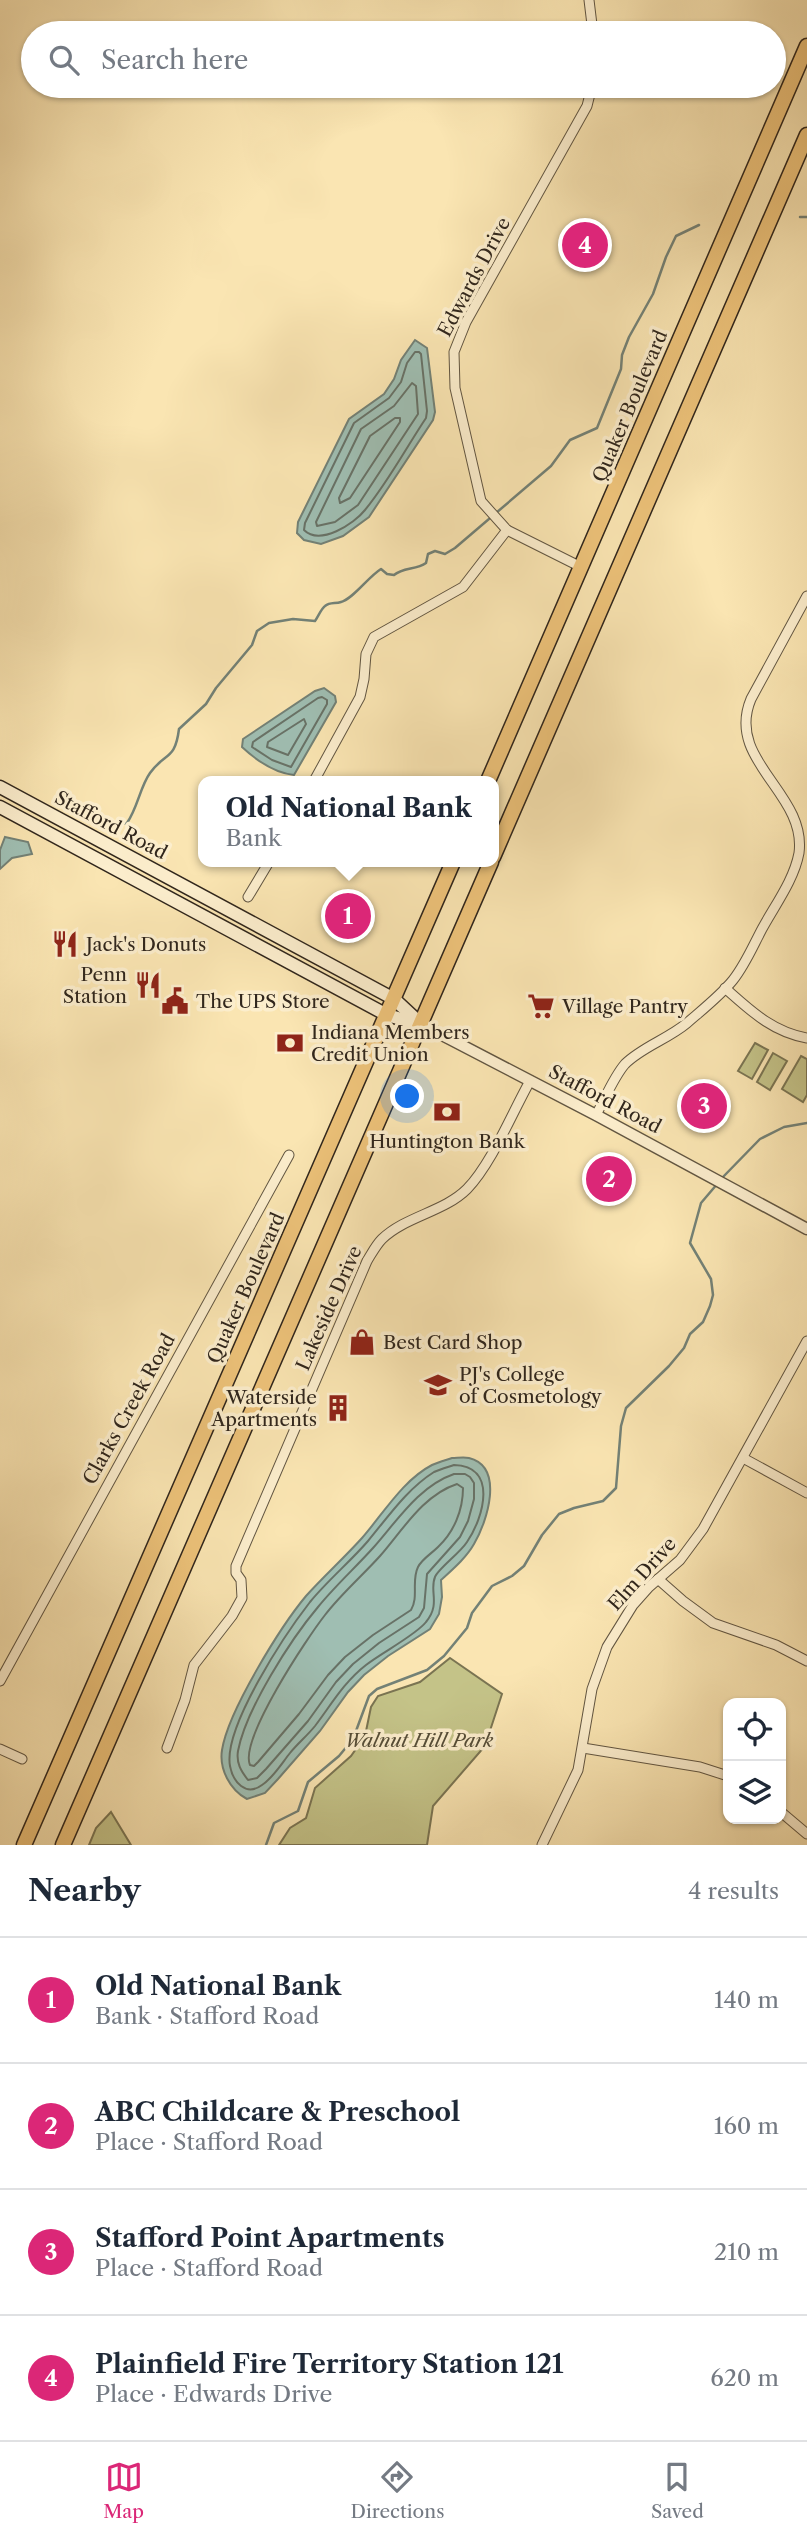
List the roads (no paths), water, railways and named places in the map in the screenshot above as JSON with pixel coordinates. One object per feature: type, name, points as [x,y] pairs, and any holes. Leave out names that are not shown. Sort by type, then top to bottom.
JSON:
[{"type":"main road","name":"Quaker Boulevard","points":[[786,94],[807,46]]},
{"type":"main road","name":"Quaker Boulevard","points":[[490,776],[784,98]]},
{"type":"main road","points":[[499,843],[807,135]]},
{"type":"main road","name":"Stafford Road","points":[[0,787],[394,999],[421,1024]]},
{"type":"main road","name":"Stafford Road","points":[[0,807],[387,1015],[421,1024]]},
{"type":"main road","name":"Quaker Boulevard","points":[[24,1845],[451,867]]},
{"type":"main road","points":[[63,1845],[489,867]]},
{"type":"street","points":[[589,0],[592,21]]},
{"type":"street","name":"Edwards Drive","points":[[581,567],[504,527],[481,501],[454,387],[454,352],[466,322],[589,98]]},
{"type":"street","points":[[317,776],[360,697],[366,654],[374,637],[463,587],[504,527]]},
{"type":"street","points":[[596,1115],[625,1064],[685,1025],[725,988],[740,970],[789,880],[799,855],[801,834],[795,814],[757,760],[751,747],[746,709],[807,596]]},
{"type":"street","points":[[248,897],[266,867]]},
{"type":"street","points":[[725,988],[772,1026],[807,1038]]},
{"type":"street","name":"Stafford Road","points":[[421,1024],[807,1229]]},
{"type":"street","name":"Lakeside Drive","points":[[167,1748],[185,1700],[194,1665],[232,1616],[242,1598],[241,1580],[236,1573],[236,1566],[367,1261],[380,1240],[388,1234],[450,1201],[465,1190],[480,1173],[530,1080]]},
{"type":"street","name":"Clarks Creek Road","points":[[0,1681],[289,1155]]},
{"type":"street","name":"Elm Drive","points":[[542,1845],[573,1784],[583,1748],[592,1689],[607,1647],[633,1605],[690,1548],[807,1341]]},
{"type":"street","points":[[743,1458],[807,1493]]},
{"type":"street","points":[[658,1579],[713,1623],[776,1645],[807,1661]]},
{"type":"street","points":[[583,1748],[701,1767],[723,1774]]},
{"type":"street","points":[[0,1749],[22,1759]]},
{"type":"street","points":[[786,1816],[807,1834]]},
{"type":"water","points":[[415,340],[427,348],[435,412],[433,420],[369,517],[343,536],[321,544],[304,540],[297,533],[298,522],[349,419],[384,394],[394,379],[401,360]]},
{"type":"water","points":[[324,688],[335,696],[336,702],[294,775],[266,765],[242,747],[243,739],[315,691]]},
{"type":"water","points":[[5,837],[28,842],[32,854],[12,858],[0,869],[0,850]]},
{"type":"water","points":[[452,1458],[469,1458],[480,1463],[487,1472],[490,1496],[484,1523],[474,1544],[441,1580],[439,1614],[430,1629],[364,1675],[320,1731],[265,1793],[247,1799],[235,1790],[227,1778],[222,1764],[222,1750],[234,1714],[270,1648],[306,1596],[362,1538],[403,1488],[422,1471]]},
{"type":"waterway","points":[[800,217],[807,217]]},
{"type":"waterway","points":[[107,827],[127,823],[150,773],[175,746],[179,729],[206,704],[252,645],[257,631],[269,623],[293,619],[315,621],[325,606],[346,600],[381,569],[394,575],[426,563],[428,554],[435,551],[445,554],[551,466],[570,440],[597,428],[621,369],[622,355],[629,337],[653,294],[676,236],[699,225]]},
{"type":"waterway","points":[[722,1178],[760,1139],[784,1127],[807,1123]]},
{"type":"waterway","points":[[266,1845],[274,1823],[298,1811],[308,1782],[339,1756],[353,1739],[369,1696],[377,1689],[427,1670],[444,1656],[467,1628],[472,1613],[492,1586],[512,1576],[524,1566],[542,1535],[559,1514],[603,1501],[616,1488],[621,1426],[626,1408],[684,1348],[690,1334],[703,1322],[710,1306],[713,1295],[711,1279],[690,1243],[701,1203],[718,1183]]},
{"type":"place","name":"Plainfield Fire Territory Station 121","points":[[585,245]]},
{"type":"place","name":"Old National Bank","points":[[348,916]]},
{"type":"place","name":"Jack's Donuts","points":[[65,944]]},
{"type":"place","name":"Penn Station","points":[[148,985]]},
{"type":"place","name":"The UPS Store","points":[[175,1001]]},
{"type":"place","name":"Village Pantry","points":[[541,1006]]},
{"type":"place","name":"Indiana Members Credit Union","points":[[290,1043]]},
{"type":"place","name":"Stafford Point Apartments","points":[[704,1106]]},
{"type":"place","name":"Huntington Bank","points":[[447,1112]]},
{"type":"place","name":"ABC Childcare & Preschool","points":[[609,1179]]},
{"type":"place","name":"Best Card Shop","points":[[362,1342]]},
{"type":"place","name":"PJ's College of Cosmetology","points":[[438,1385]]},
{"type":"place","name":"Waterside Apartments","points":[[338,1408]]},
{"type":"park label","name":"Walnut Hill Park","points":[[419,1740]]}]
